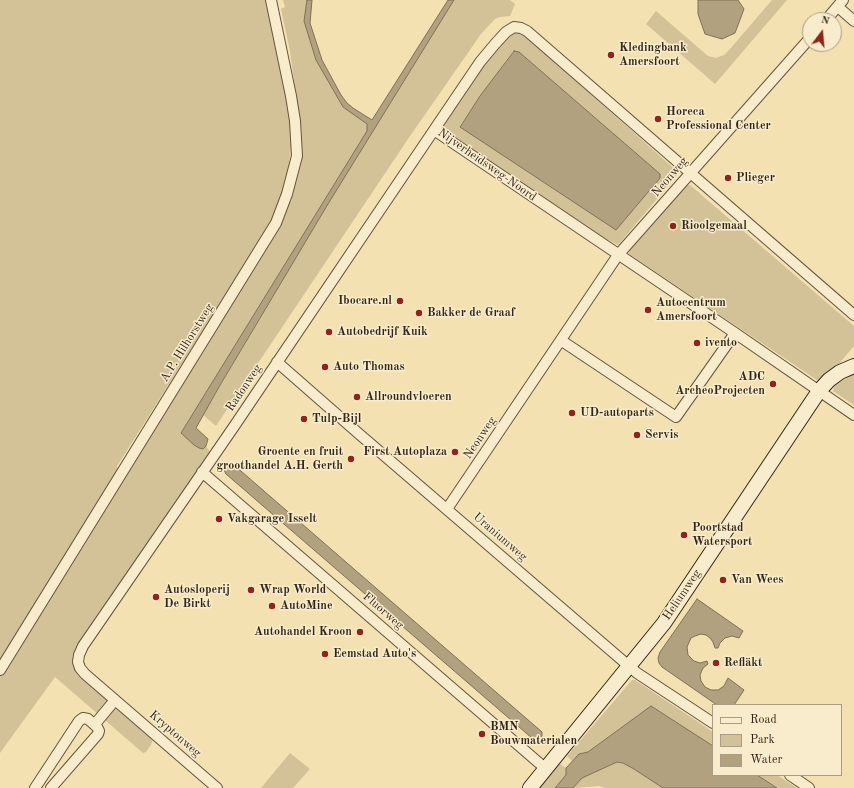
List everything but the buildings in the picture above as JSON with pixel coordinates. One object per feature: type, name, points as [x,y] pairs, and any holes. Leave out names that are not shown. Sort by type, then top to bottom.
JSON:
[{"type":"street","name":"A.P. Hilhorstweg","points":[[0,670],[276,223],[287,194],[297,156],[295,121],[291,96],[271,0]]},
{"type":"street","points":[[833,12],[840,3],[854,21]]},
{"type":"street","name":"Nijverheidsweg-Noord","points":[[854,315],[527,31],[521,28],[514,27],[506,32],[495,44],[480,62],[434,130],[854,415]]},
{"type":"street","name":"Neonweg","points":[[447,509],[562,341],[618,255],[802,47]]},
{"type":"street","name":"Radonweg","points":[[78,662],[83,646],[434,130]]},
{"type":"street","points":[[562,341],[676,417],[735,333]]},
{"type":"street","name":"Uraniumweg","points":[[277,362],[637,673],[712,722]]},
{"type":"street","points":[[819,391],[829,380],[840,372],[854,366]]},
{"type":"street","name":"Heliumweg","points":[[530,788],[664,623],[819,391]]},
{"type":"street","name":"Fluorweg","points":[[202,472],[546,769]]},
{"type":"street","name":"Kryptonweg","points":[[78,662],[80,668],[85,674],[217,788]]},
{"type":"street","points":[[94,724],[115,700]]},
{"type":"street","points":[[35,788],[79,721],[83,718],[88,719],[99,731],[98,734],[51,788]]},
{"type":"street","points":[[59,752],[72,763]]},
{"type":"street","points":[[791,776],[809,788]]},
{"type":"green space","points":[[0,0],[265,0],[277,49],[290,120],[291,147],[288,174],[282,196],[268,228],[117,466],[118,474],[0,663]]},
{"type":"green space","points":[[283,0],[307,0],[304,21],[316,60],[343,107],[367,124],[368,127],[367,131],[181,433],[203,449],[206,446],[211,453],[74,659],[73,666],[78,673],[153,739],[151,745],[146,752],[143,753],[55,677],[0,753],[0,674],[291,201],[297,172],[300,125],[290,51],[281,9],[285,7]]},
{"type":"green space","points":[[454,0],[510,0],[515,4],[510,16],[495,19],[481,34],[408,139],[216,426],[203,415],[328,204]]},
{"type":"green space","points":[[772,0],[787,0],[715,84],[646,24],[656,11],[708,56],[716,58],[724,55],[730,49]]},
{"type":"green space","points":[[516,32],[521,33],[528,38],[679,173],[618,245],[604,238],[443,129],[443,125],[495,50],[510,35]],"holes":[[[513,51],[519,52],[660,174],[660,178],[616,230],[460,127],[480,96]]]},
{"type":"green space","points":[[686,185],[690,185],[854,326],[854,346],[826,379],[820,382],[629,254],[630,250]]},
{"type":"green space","points":[[854,374],[854,405],[833,391],[835,385]]},
{"type":"green space","points":[[632,680],[635,680],[712,731],[712,745],[651,706],[588,752],[579,754],[572,761],[567,756]]},
{"type":"green space","points":[[290,753],[310,769],[293,788],[261,788]]},
{"type":"green space","points":[[557,762],[566,768],[566,775],[562,780],[555,788],[536,788]]},
{"type":"green space","points":[[617,762],[623,763],[634,769],[663,788],[605,788],[599,786],[573,788],[582,778]]},
{"type":"green space","points":[[759,776],[779,776],[797,788],[777,788]]},
{"type":"water","points":[[307,0],[312,0],[310,23],[322,60],[347,103],[372,120],[448,0],[454,0],[328,204],[196,428],[208,439],[206,446],[203,449],[194,445],[181,433],[367,131],[367,124],[343,107],[316,60],[304,21]]},
{"type":"water","points":[[698,0],[738,0],[744,9],[735,33],[722,39],[705,34],[698,14]]},
{"type":"water","points":[[514,51],[519,52],[660,174],[660,178],[616,230],[460,127],[480,96]]},
{"type":"water","points":[[229,464],[234,465],[542,732],[542,736],[539,740],[533,739],[226,474],[224,470]]},
{"type":"water","points":[[697,599],[743,631],[739,638],[732,636],[725,638],[720,643],[718,648],[715,648],[713,642],[706,635],[701,634],[691,638],[687,647],[688,655],[694,661],[700,663],[707,661],[708,664],[703,668],[700,675],[701,681],[705,687],[711,690],[718,690],[724,686],[728,678],[744,690],[735,704],[716,704],[662,667],[658,658],[660,652]]},
{"type":"water","points":[[651,706],[712,745],[712,776],[759,776],[777,788],[663,788],[634,769],[623,763],[617,762],[582,778],[573,788],[555,788],[566,775],[566,768],[579,754],[588,752]]},
{"type":"place","name":"Kledingbank Amersfoort","points":[[611,55]]},
{"type":"place","name":"Horeca Professional Center","points":[[658,119]]},
{"type":"place","name":"Plieger","points":[[728,178]]},
{"type":"place","name":"Rioolgemaal","points":[[673,226]]},
{"type":"place","name":"Ibocare.nl","points":[[400,301]]},
{"type":"place","name":"Autocentrum Amersfoort","points":[[648,310]]},
{"type":"place","name":"Bakker de Graaf","points":[[419,313]]},
{"type":"place","name":"Autobedrijf Kuik","points":[[329,332]]},
{"type":"place","name":"ivento","points":[[697,343]]},
{"type":"place","name":"Auto Thomas","points":[[325,367]]},
{"type":"place","name":"ADC ArcheoProjecten","points":[[773,384]]},
{"type":"place","name":"Allroundvloeren","points":[[357,397]]},
{"type":"place","name":"UD-autoparts","points":[[572,413]]},
{"type":"place","name":"Tulp-Bijl","points":[[304,419]]},
{"type":"place","name":"Servis","points":[[637,435]]},
{"type":"place","name":"First Autoplaza","points":[[455,452]]},
{"type":"place","name":"Groente en fruit groothandel A.H. Gerth","points":[[351,459]]},
{"type":"place","name":"Vakgarage Isselt","points":[[219,519]]},
{"type":"place","name":"Poortstad Watersport","points":[[684,535]]},
{"type":"place","name":"Van Wees","points":[[723,580]]},
{"type":"place","name":"Wrap World","points":[[251,590]]},
{"type":"place","name":"Autosloperij De Birkt","points":[[156,597]]},
{"type":"place","name":"AutoMine","points":[[272,606]]},
{"type":"place","name":"Autohandel Kroon","points":[[360,632]]},
{"type":"place","name":"Eemstad Auto's","points":[[325,654]]},
{"type":"place","name":"Refläkt","points":[[716,663]]},
{"type":"place","name":"BMN Bouwmaterialen","points":[[482,734]]}]
